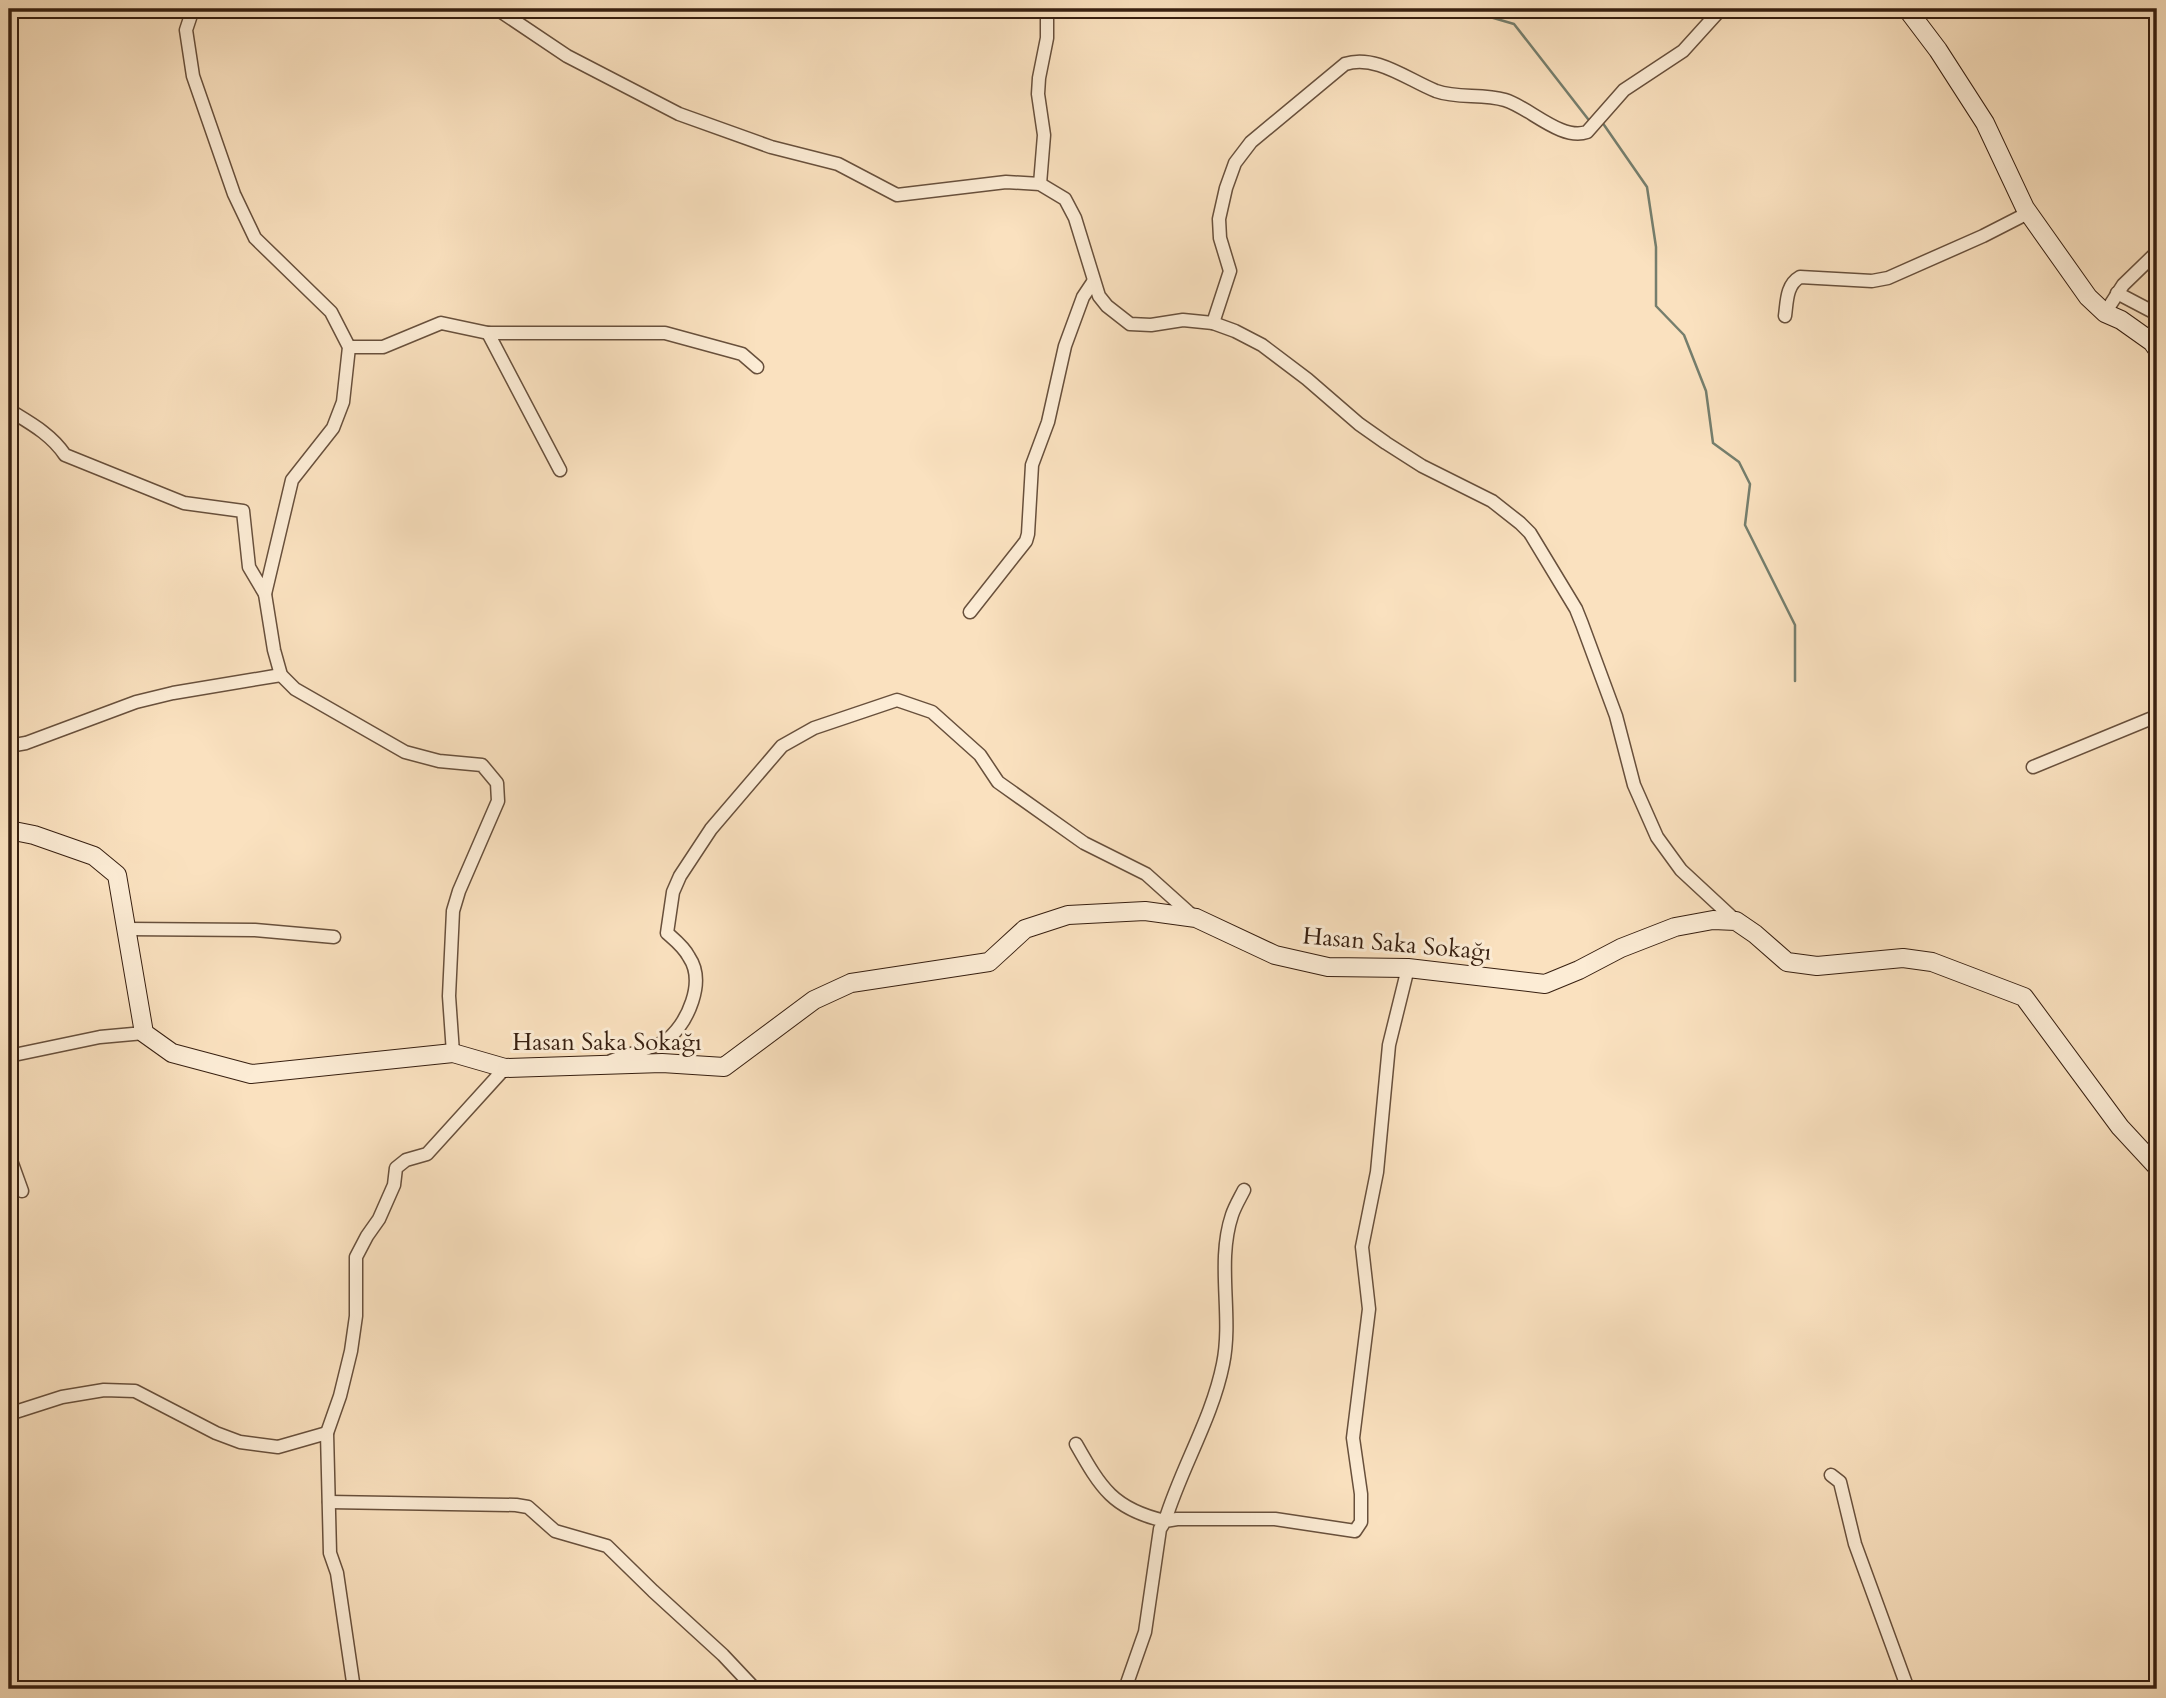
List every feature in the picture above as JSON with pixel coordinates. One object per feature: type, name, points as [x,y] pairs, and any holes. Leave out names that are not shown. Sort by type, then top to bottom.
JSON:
[{"type":"street","points":[[193,9],[186,30],[193,76],[234,194],[255,238],[331,312],[349,347],[343,401],[333,428],[292,480],[265,594]]},
{"type":"street","points":[[497,9],[567,57],[679,114],[771,147],[838,164],[897,195],[1006,182],[1040,184],[1065,198],[1075,218],[1099,296],[1130,324],[1151,325],[1183,320],[1213,323],[1235,331],[1262,345],[1386,443],[1422,466],[1492,501],[1521,523],[1530,533],[1583,624],[1589,648],[1616,716],[1634,785],[1657,837],[1681,870],[1736,921],[1787,962],[1817,966],[1903,958],[1932,962],[2024,996],[2120,1127],[2157,1167]]},
{"type":"street","points":[[1040,184],[1044,135],[1038,94],[1047,38],[1047,9]]},
{"type":"street","points":[[1213,323],[1230,271],[1220,238],[1219,219],[1235,163],[1251,142],[1345,64],[1366,61],[1402,74],[1436,91],[1505,100],[1567,132],[1583,134],[1624,90],[1683,51],[1721,9]]},
{"type":"street","points":[[1907,9],[1938,50],[1985,123],[2028,213],[2088,297],[2105,313],[2121,320],[2152,342],[2157,349]]},
{"type":"street","points":[[1785,316],[1788,293],[1793,282],[1800,277],[1872,281],[1888,278],[2028,213]]},
{"type":"street","points":[[2105,313],[2117,292],[2157,252]]},
{"type":"street","points":[[970,612],[1026,541],[1032,464],[1048,422],[1065,346],[1083,297],[1093,282]]},
{"type":"street","points":[[2117,292],[2157,314]]},
{"type":"street","points":[[349,347],[383,348],[441,323],[488,333],[665,333],[742,354],[757,367]]},
{"type":"street","points":[[488,333],[560,470]]},
{"type":"street","points":[[9,410],[41,429],[56,442],[65,455],[184,503],[243,511],[249,567],[265,594],[281,675],[295,689],[405,752],[439,761],[482,765],[497,783],[498,801],[453,911],[449,996],[453,1053]]},
{"type":"street","points":[[9,746],[26,743],[136,702],[281,675]]},
{"type":"street","points":[[599,1065],[665,1042],[682,1022],[696,984],[695,968],[690,957],[667,933],[673,892],[680,876],[711,829],[782,746],[814,728],[897,700],[932,712],[981,755],[998,782],[1084,843],[1146,874],[1196,918]]},
{"type":"street","points":[[2033,767],[2157,716]]},
{"type":"street","points":[[9,830],[34,835],[94,856],[117,876],[144,1034],[100,1037],[9,1056]]},
{"type":"street","name":"Hasan Saka Sokağı","points":[[144,1034],[172,1053],[251,1074],[453,1053],[505,1068],[662,1063],[724,1067],[814,1000],[851,983],[989,962],[1025,929],[1069,915],[1145,911],[1196,918],[1275,955],[1328,967],[1408,968],[1545,984],[1580,970],[1621,948],[1675,927],[1713,920],[1736,921]]},
{"type":"street","points":[[126,929],[255,930],[334,937]]},
{"type":"street","points":[[1076,1444],[1097,1481],[1111,1496],[1146,1516],[1165,1521],[1275,1519],[1355,1531],[1362,1522],[1353,1438],[1369,1309],[1362,1247],[1377,1172],[1387,1056],[1408,968]]},
{"type":"street","points":[[354,1689],[337,1573],[330,1553],[327,1433],[351,1351],[356,1317],[356,1257],[379,1219],[394,1185],[396,1168],[406,1160],[427,1154],[505,1068]]},
{"type":"street","points":[[9,1155],[22,1191]]},
{"type":"street","points":[[1125,1689],[1145,1632],[1160,1529],[1220,1378],[1227,1333],[1225,1253],[1233,1213],[1244,1190]]},
{"type":"street","points":[[9,1414],[62,1397],[104,1391],[135,1391],[216,1433],[240,1442],[278,1447],[327,1433]]},
{"type":"street","points":[[1831,1475],[1840,1482],[1856,1544],[1908,1689]]},
{"type":"street","points":[[329,1502],[527,1507],[555,1531],[607,1546],[723,1655],[755,1689]]},
{"type":"waterway","points":[[1469,9],[1514,24],[1588,119]]},
{"type":"waterway","points":[[1602,122],[1647,187],[1656,247],[1656,306],[1684,335],[1706,391],[1713,443],[1739,462],[1750,484],[1745,525],[1795,625],[1795,681]]}]
